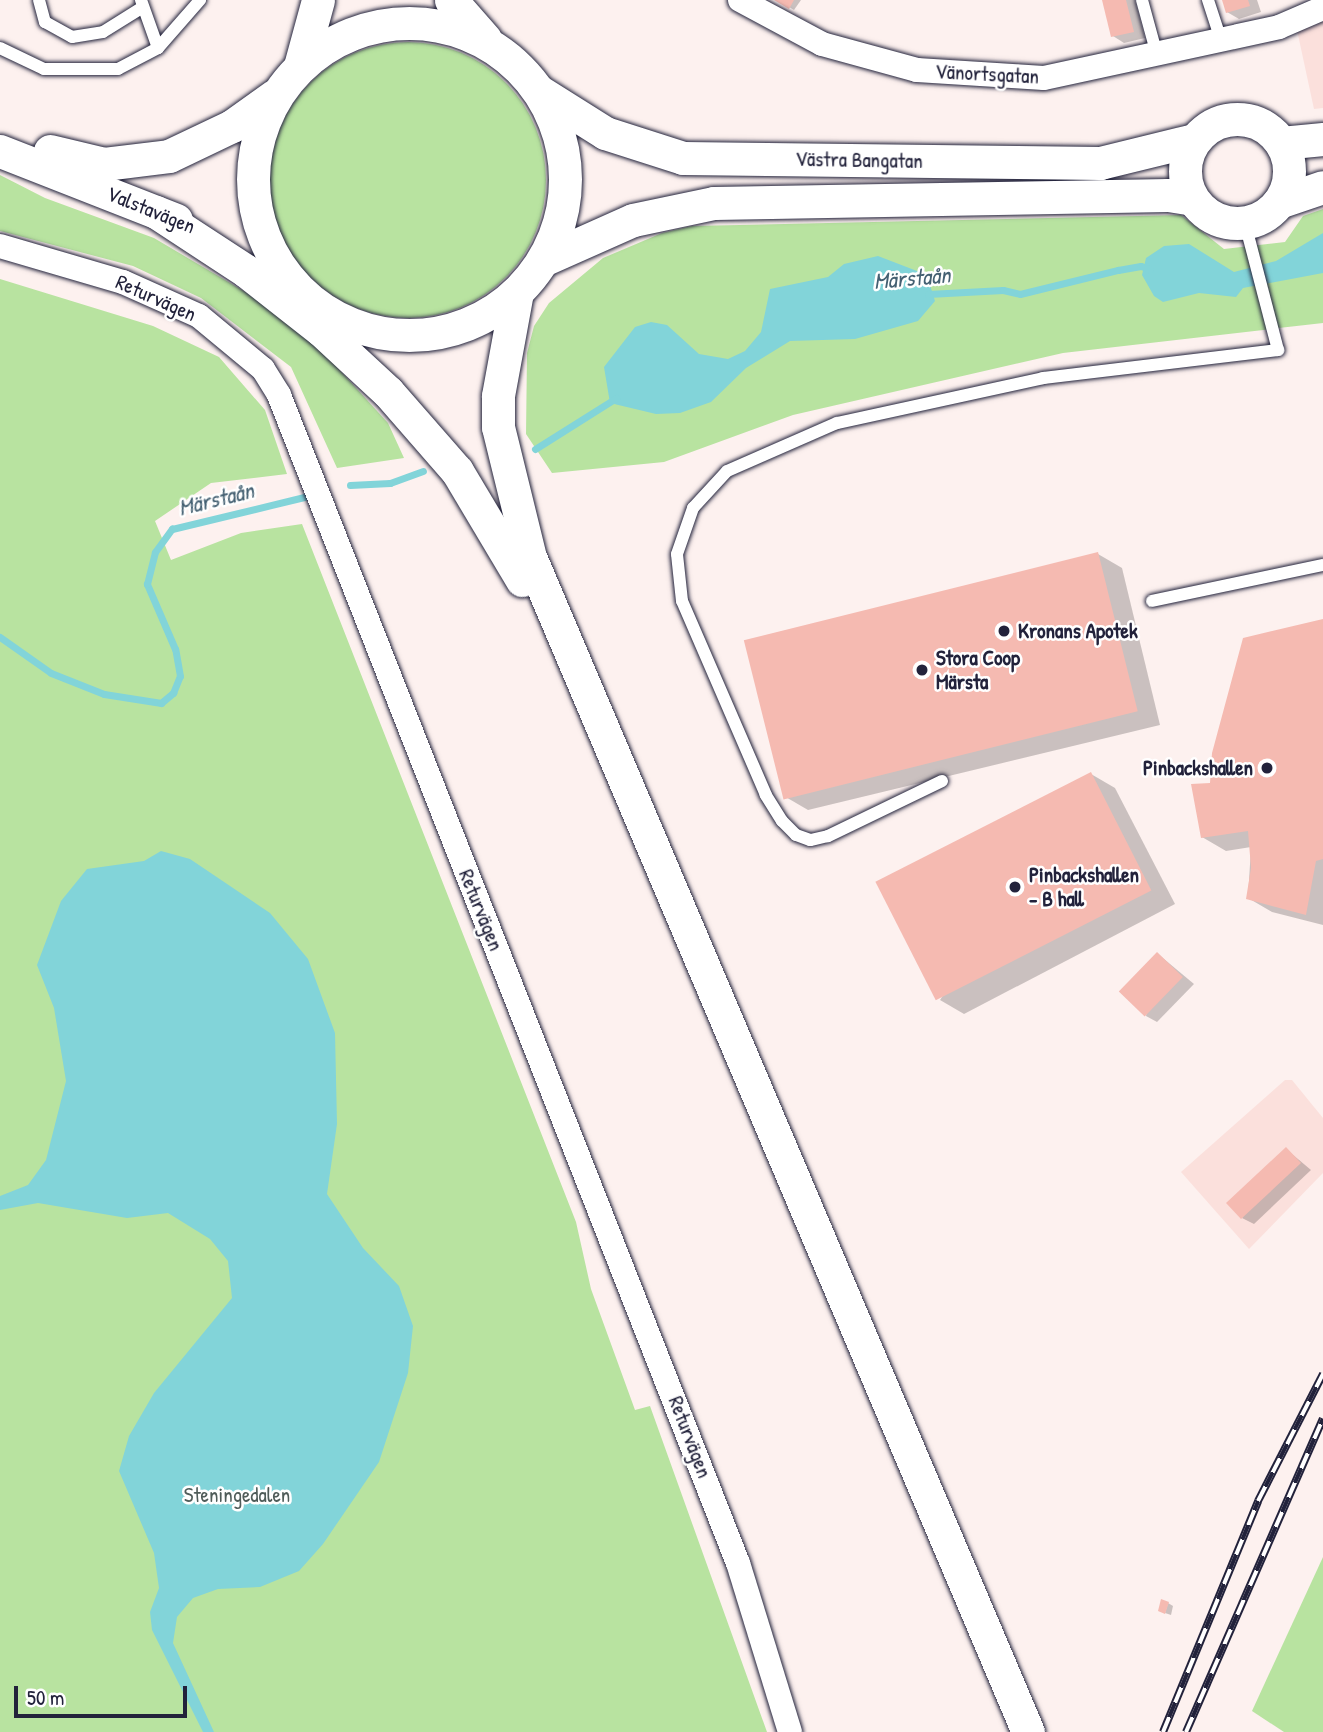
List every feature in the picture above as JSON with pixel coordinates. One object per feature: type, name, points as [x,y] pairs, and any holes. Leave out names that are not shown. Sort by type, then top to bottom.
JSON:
[{"type":"street","points":[[300,66],[317,0]]},
{"type":"street","points":[[342,320],[387,334],[434,333],[478,319],[517,292],[543,260],[558,227],[565,192],[564,156],[554,122],[538,90],[489,44],[451,0]]},
{"type":"street","name":"Vänortsgatan","points":[[746,2],[822,44],[917,70],[1044,78],[1279,27],[1323,8]]},
{"type":"street","points":[[294,285],[263,236],[255,207],[255,149],[276,94],[300,66],[327,45],[357,31],[391,23],[447,27],[489,44]]},
{"type":"street","name":"Västra Bangatan","points":[[538,90],[605,133],[683,159],[1100,163],[1194,140],[1218,123],[1248,120],[1267,128],[1281,143]]},
{"type":"street","name":"Valstavägen","points":[[0,128],[65,158],[135,163],[199,144],[276,94]]},
{"type":"street","points":[[1279,202],[1288,183],[1288,163],[1281,143],[1323,139]]},
{"type":"street","points":[[1194,140],[1185,159],[1185,179],[1192,198],[1206,213],[1250,238],[1264,215],[1279,202],[1323,187]]},
{"type":"street","name":"Valstavägen","points":[[0,151],[210,234],[294,285],[342,320]]},
{"type":"street","name":"Västra Bangatan","points":[[543,260],[633,220],[714,203],[1168,195],[1192,198]]},
{"type":"street","points":[[156,212],[246,271],[321,330],[426,431],[482,506],[582,689]]},
{"type":"street","name":"Returvägen","points":[[0,246],[123,282],[199,316],[263,369],[279,395],[738,1563],[790,1732]]},
{"type":"street","points":[[517,292],[498,396],[498,427],[530,557]]},
{"type":"street","points":[[342,320],[458,443],[494,492],[530,557],[582,689],[1028,1732]]},
{"type":"lane","points":[[39,0],[45,22],[72,37],[103,32],[142,4],[158,48]]},
{"type":"lane","points":[[0,48],[44,69],[63,72],[118,69],[158,48],[201,0]]},
{"type":"lane","points":[[1142,0],[1157,55]]},
{"type":"lane","points":[[1209,0],[1221,40]]},
{"type":"lane","points":[[942,781],[828,836],[810,840],[796,835],[782,821],[766,795],[682,601],[677,554],[693,508],[727,471],[837,423],[1043,378],[1278,351],[1250,238]]},
{"type":"lane","points":[[1152,601],[1323,565]]},
{"type":"shaded area","points":[[1323,19],[1323,108],[1314,109],[1297,30]]},
{"type":"shaded area","points":[[1285,1080],[1292,1080],[1323,1118],[1323,1173],[1249,1249],[1181,1172]]},
{"type":"green space","points":[[422,42],[461,52],[473,58],[496,73],[515,92],[536,127],[544,153],[544,207],[536,233],[523,257],[506,278],[485,295],[461,308],[422,318],[394,318],[355,308],[343,302],[320,287],[301,268],[280,233],[272,207],[270,166],[280,127],[286,115],[301,92],[320,73],[355,52],[381,44]]},
{"type":"green space","points":[[0,175],[45,198],[154,238],[296,322],[388,423],[404,458],[337,468],[291,367],[201,298],[133,266],[0,231]]},
{"type":"green space","points":[[1323,209],[1323,323],[1063,353],[793,415],[664,462],[552,473],[526,434],[527,353],[534,326],[549,303],[603,258],[662,233],[692,226],[1181,215],[1224,249],[1285,242],[1303,216]]},
{"type":"green space","name":"Steningedalen","points":[[0,279],[153,326],[219,357],[265,410],[287,474],[211,483],[155,521],[171,560],[241,533],[302,524],[576,1222],[591,1289],[635,1410],[650,1406],[767,1732],[0,1732]]},
{"type":"green space","points":[[1323,1557],[1323,1732],[1284,1732],[1252,1711]]},
{"type":"water","points":[[1323,233],[1323,273],[1243,288],[1236,297],[1199,293],[1163,302],[1154,296],[1142,275],[1146,258],[1164,246],[1189,244],[1234,272],[1276,261]]},
{"type":"water","points":[[878,256],[917,271],[929,282],[935,301],[918,321],[855,339],[790,341],[746,368],[711,402],[680,413],[656,414],[610,403],[604,367],[635,327],[651,322],[667,325],[699,354],[728,359],[745,351],[761,332],[770,289],[828,277],[844,264]]},
{"type":"water","points":[[161,851],[190,859],[270,913],[308,959],[335,1033],[337,1124],[327,1194],[363,1248],[399,1286],[413,1326],[408,1373],[379,1462],[323,1544],[299,1571],[260,1587],[218,1589],[193,1598],[177,1617],[173,1643],[214,1732],[203,1732],[152,1630],[150,1612],[159,1588],[154,1553],[119,1471],[129,1436],[154,1393],[232,1298],[228,1261],[210,1239],[168,1213],[127,1218],[38,1203],[0,1210],[0,1196],[28,1185],[46,1160],[66,1081],[54,1008],[37,965],[61,901],[87,869],[144,861]]},
{"type":"building","points":[[774,0],[794,0],[789,9]]},
{"type":"building","points":[[1102,0],[1126,0],[1134,32],[1111,37]]},
{"type":"building","points":[[1222,0],[1248,0],[1250,6],[1226,13]]},
{"type":"building","points":[[1098,552],[1138,711],[784,799],[744,640]]},
{"type":"building","name":"Pinbackshallen","points":[[1323,619],[1323,859],[1316,861],[1306,915],[1246,899],[1251,868],[1248,831],[1201,838],[1191,784],[1210,783],[1212,753],[1243,638]]},
{"type":"building","name":"Pinbackshallen - B hall","points":[[1091,772],[1151,891],[936,1000],[875,882]]},
{"type":"building","points":[[1157,952],[1183,977],[1145,1017],[1119,992]]},
{"type":"building","points":[[1286,1147],[1301,1163],[1241,1219],[1226,1203]]},
{"type":"building","points":[[1161,1599],[1169,1602],[1165,1614],[1158,1611]]},
{"type":"waterway","name":"Märstaån","points":[[928,294],[1003,290],[1020,294],[1118,270],[1141,266],[1149,269]]},
{"type":"waterway","name":"Märstaån","points":[[535,449],[616,398]]},
{"type":"waterway","name":"Märstaån","points":[[350,485],[390,483],[423,471]]},
{"type":"waterway","name":"Märstaån","points":[[0,637],[51,673],[104,694],[161,703],[173,693],[180,676],[175,649],[147,584],[155,552],[172,529],[304,497]]},
{"type":"railway","points":[[1163,1732],[1258,1501],[1323,1374]]},
{"type":"railway","points":[[1186,1732],[1323,1419]]},
{"type":"place","name":"Kronans Apotek","points":[[1004,631]]},
{"type":"place","name":"Stora Coop Märsta","points":[[922,670]]},
{"type":"place","name":"Pinbackshallen","points":[[1267,768]]},
{"type":"place","name":"Pinbackshallen - B hall","points":[[1015,887]]}]
